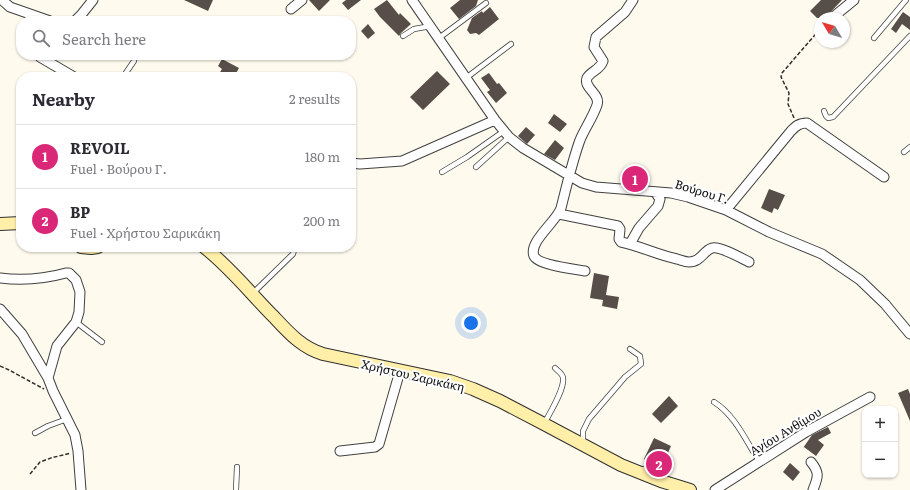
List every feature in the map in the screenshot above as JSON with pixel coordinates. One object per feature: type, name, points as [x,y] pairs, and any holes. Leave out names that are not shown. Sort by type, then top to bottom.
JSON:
[{"type":"main road","points":[[0,224],[16,223]]},
{"type":"main road","name":"Χρήστου Σαρικάκη","points":[[210,252],[228,268],[294,338],[313,351],[450,381],[473,389],[500,401],[621,465],[666,483],[690,490]]},
{"type":"street","points":[[81,16],[93,0]]},
{"type":"street","points":[[291,9],[302,0]]},
{"type":"street","name":"Βούρου Γ.","points":[[412,0],[495,120],[506,134],[523,148],[582,183],[596,187],[655,192],[688,197],[726,210],[769,232],[822,254],[844,268],[871,290],[910,334]]},
{"type":"street","points":[[585,271],[541,262],[534,257],[532,252],[534,244],[559,214],[580,140],[598,104],[597,96],[587,84],[586,80],[600,68],[603,61],[594,47],[596,37],[625,12],[633,0]]},
{"type":"street","points":[[839,12],[854,0]]},
{"type":"street","points":[[2,2],[10,7],[36,16]]},
{"type":"street","points":[[45,60],[66,72]]},
{"type":"street","points":[[356,164],[402,161],[495,120]]},
{"type":"street","points":[[726,210],[796,126],[802,123],[807,123],[884,177]]},
{"type":"street","points":[[630,244],[639,228],[658,206],[660,199],[655,192]]},
{"type":"street","points":[[559,214],[618,226],[620,229],[620,241],[660,255],[688,262],[700,259],[710,249],[714,248],[720,249],[749,262]]},
{"type":"street","points":[[0,278],[17,280],[44,278],[69,273],[76,280],[81,298],[79,312],[76,322],[57,346],[48,378]]},
{"type":"street","points":[[0,309],[22,334],[48,378],[75,435],[78,451],[81,490]]},
{"type":"street","points":[[340,451],[375,447],[379,444],[400,371]]},
{"type":"street","name":"Αγίου Ανθίμου","points":[[715,490],[758,461],[806,432],[870,397]]},
{"type":"street","points":[[811,462],[817,469],[817,478],[813,490]]},
{"type":"lane","points":[[874,38],[906,0]]},
{"type":"lane","points":[[439,38],[486,3]]},
{"type":"lane","points":[[403,36],[414,29],[431,26]]},
{"type":"lane","points":[[824,111],[828,118],[833,117],[910,36]]},
{"type":"lane","points":[[466,78],[511,44]]},
{"type":"lane","points":[[126,72],[134,61]]},
{"type":"lane","points":[[476,167],[506,134]]},
{"type":"lane","points":[[442,172],[506,134]]},
{"type":"lane","points":[[904,152],[910,147]]},
{"type":"lane","points":[[252,295],[294,252]]},
{"type":"lane","points":[[76,322],[102,342]]},
{"type":"lane","points":[[583,445],[584,431],[588,419],[625,377],[641,364],[640,356],[630,349]]},
{"type":"lane","points":[[544,424],[564,380],[562,374],[555,368]]},
{"type":"lane","points":[[714,402],[722,407],[730,416],[758,461]]},
{"type":"lane","points":[[35,433],[48,426],[67,419]]},
{"type":"lane","points":[[236,490],[237,467]]},
{"type":"path","points":[[796,126],[788,104],[789,93],[781,77],[782,73],[814,36]]},
{"type":"path","points":[[0,366],[48,391],[53,391]]},
{"type":"path","points":[[30,474],[40,462],[78,451]]},
{"type":"building","points":[[184,0],[213,0],[208,11]]},
{"type":"building","points":[[309,0],[330,0],[319,11]]},
{"type":"building","points":[[346,0],[361,0],[348,10],[342,3]]},
{"type":"building","points":[[387,0],[399,15],[400,13],[411,24],[399,36],[374,9]]},
{"type":"building","points":[[460,0],[478,0],[476,6],[459,19],[450,8]]},
{"type":"building","points":[[821,0],[842,0],[831,12],[814,12],[814,15],[810,11]]},
{"type":"building","points":[[490,7],[499,19],[479,35],[476,33],[470,34],[467,30],[472,18],[482,11],[483,13]]},
{"type":"building","points":[[903,12],[910,17],[910,30],[902,24],[896,33],[891,29]]},
{"type":"building","points":[[368,24],[375,33],[368,39],[361,31]]},
{"type":"building","points":[[221,60],[224,60],[239,68],[237,72],[220,72],[222,69],[218,66]]},
{"type":"building","points":[[437,71],[450,84],[423,110],[410,97]]},
{"type":"building","points":[[489,73],[497,84],[499,83],[507,93],[496,103],[487,92],[490,90],[481,78]]},
{"type":"building","points":[[554,114],[567,124],[560,132],[548,123]]},
{"type":"building","points":[[526,127],[535,135],[527,144],[518,136]]},
{"type":"building","points":[[555,140],[564,148],[555,160],[544,154]]},
{"type":"building","points":[[769,189],[785,195],[778,210],[774,208],[772,213],[761,208]]},
{"type":"building","points":[[594,273],[609,276],[606,295],[619,297],[617,309],[602,306],[603,300],[590,298]]},
{"type":"building","points":[[908,389],[910,394],[910,421],[898,393]]},
{"type":"building","points":[[669,396],[678,406],[661,423],[652,414]]},
{"type":"building","points":[[828,427],[831,433],[818,440],[824,445],[816,456],[804,447],[803,448],[812,435]]},
{"type":"building","points":[[654,438],[671,446],[661,469],[652,466],[653,464],[644,459]]},
{"type":"building","points":[[790,463],[800,472],[793,481],[783,472]]},
{"type":"place","name":"REVOIL","points":[[635,179]]},
{"type":"place","name":"BP","points":[[659,464]]}]
